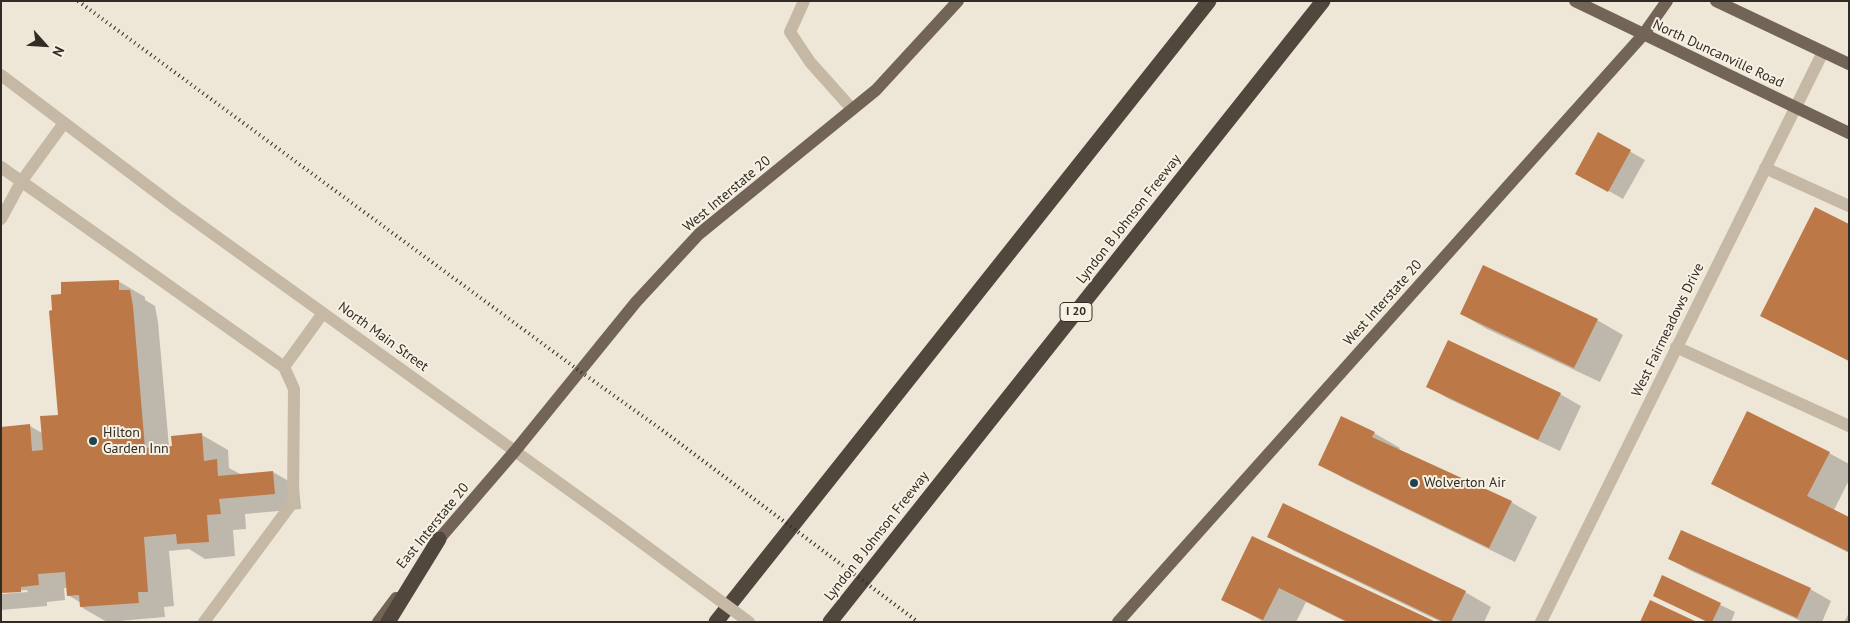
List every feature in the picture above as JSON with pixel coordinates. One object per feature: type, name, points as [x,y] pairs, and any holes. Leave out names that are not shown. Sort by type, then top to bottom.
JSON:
[{"type":"highway","points":[[716,622],[1209,1]]},
{"type":"highway","name":"Lyndon B Johnson Freeway","points":[[830,622],[1323,1]]},
{"type":"highway","points":[[388,622],[439,539]]},
{"type":"main road","name":"West Interstate 20","points":[[515,451],[636,302],[699,234],[876,90],[958,1]]},
{"type":"main road","name":"North Duncanville Road","points":[[1575,1],[1849,134]]},
{"type":"main road","name":"West Interstate 20","points":[[1118,622],[1643,35],[1667,1]]},
{"type":"main road","points":[[1716,1],[1849,64]]},
{"type":"main road","name":"East Interstate 20","points":[[378,622],[439,539],[515,451]]},
{"type":"street","points":[[804,1],[790,32],[810,62],[852,109]]},
{"type":"street","name":"West Fairmeadows Drive","points":[[1541,622],[1823,52]]},
{"type":"street","name":"North Main Street","points":[[1,75],[177,208],[619,526],[748,622]]},
{"type":"street","points":[[1,219],[21,182],[64,122]]},
{"type":"street","points":[[1,167],[284,367],[294,389],[293,502],[204,622]]},
{"type":"street","points":[[1765,168],[1849,206]]},
{"type":"street","points":[[284,367],[323,313]]},
{"type":"street","points":[[1676,347],[1849,426]]},
{"type":"building","points":[[1598,132],[1631,150],[1608,192],[1575,174]]},
{"type":"building","points":[[1815,207],[1849,224],[1849,361],[1760,316]]},
{"type":"building","points":[[1483,265],[1598,319],[1574,368],[1460,314]]},
{"type":"building","name":"Hilton Garden Inn","points":[[119,280],[119,290],[130,290],[133,306],[145,448],[172,446],[171,436],[202,433],[204,461],[217,459],[218,476],[273,471],[275,494],[219,499],[221,514],[207,515],[209,542],[177,544],[176,534],[144,537],[148,592],[138,592],[139,603],[80,607],[79,595],[67,596],[65,572],[38,574],[39,585],[21,587],[21,592],[1,593],[1,427],[30,424],[32,451],[43,450],[40,416],[58,415],[49,311],[52,310],[51,295],[61,294],[61,282]]},
{"type":"building","points":[[1448,340],[1561,393],[1538,440],[1426,387]]},
{"type":"building","points":[[1747,411],[1830,452],[1807,496],[1849,517],[1849,552],[1711,484]]},
{"type":"building","name":"Wolverton Air","points":[[1341,416],[1375,432],[1372,437],[1512,501],[1489,548],[1318,465]]},
{"type":"building","points":[[1283,503],[1466,591],[1451,622],[1444,622],[1267,537]]},
{"type":"building","points":[[1681,530],[1811,588],[1797,618],[1668,559]]},
{"type":"building","points":[[1252,536],[1436,622],[1348,622],[1279,588],[1263,620],[1221,600]]},
{"type":"building","points":[[1662,575],[1721,603],[1712,622],[1708,622],[1653,596]]},
{"type":"building","points":[[1650,600],[1697,622],[1640,622]]},
{"type":"railway","points":[[78,1],[662,430],[918,622]]},
{"type":"place","name":"Hilton Garden Inn","points":[[93,441]]},
{"type":"place","name":"Wolverton Air","points":[[1414,483]]}]
